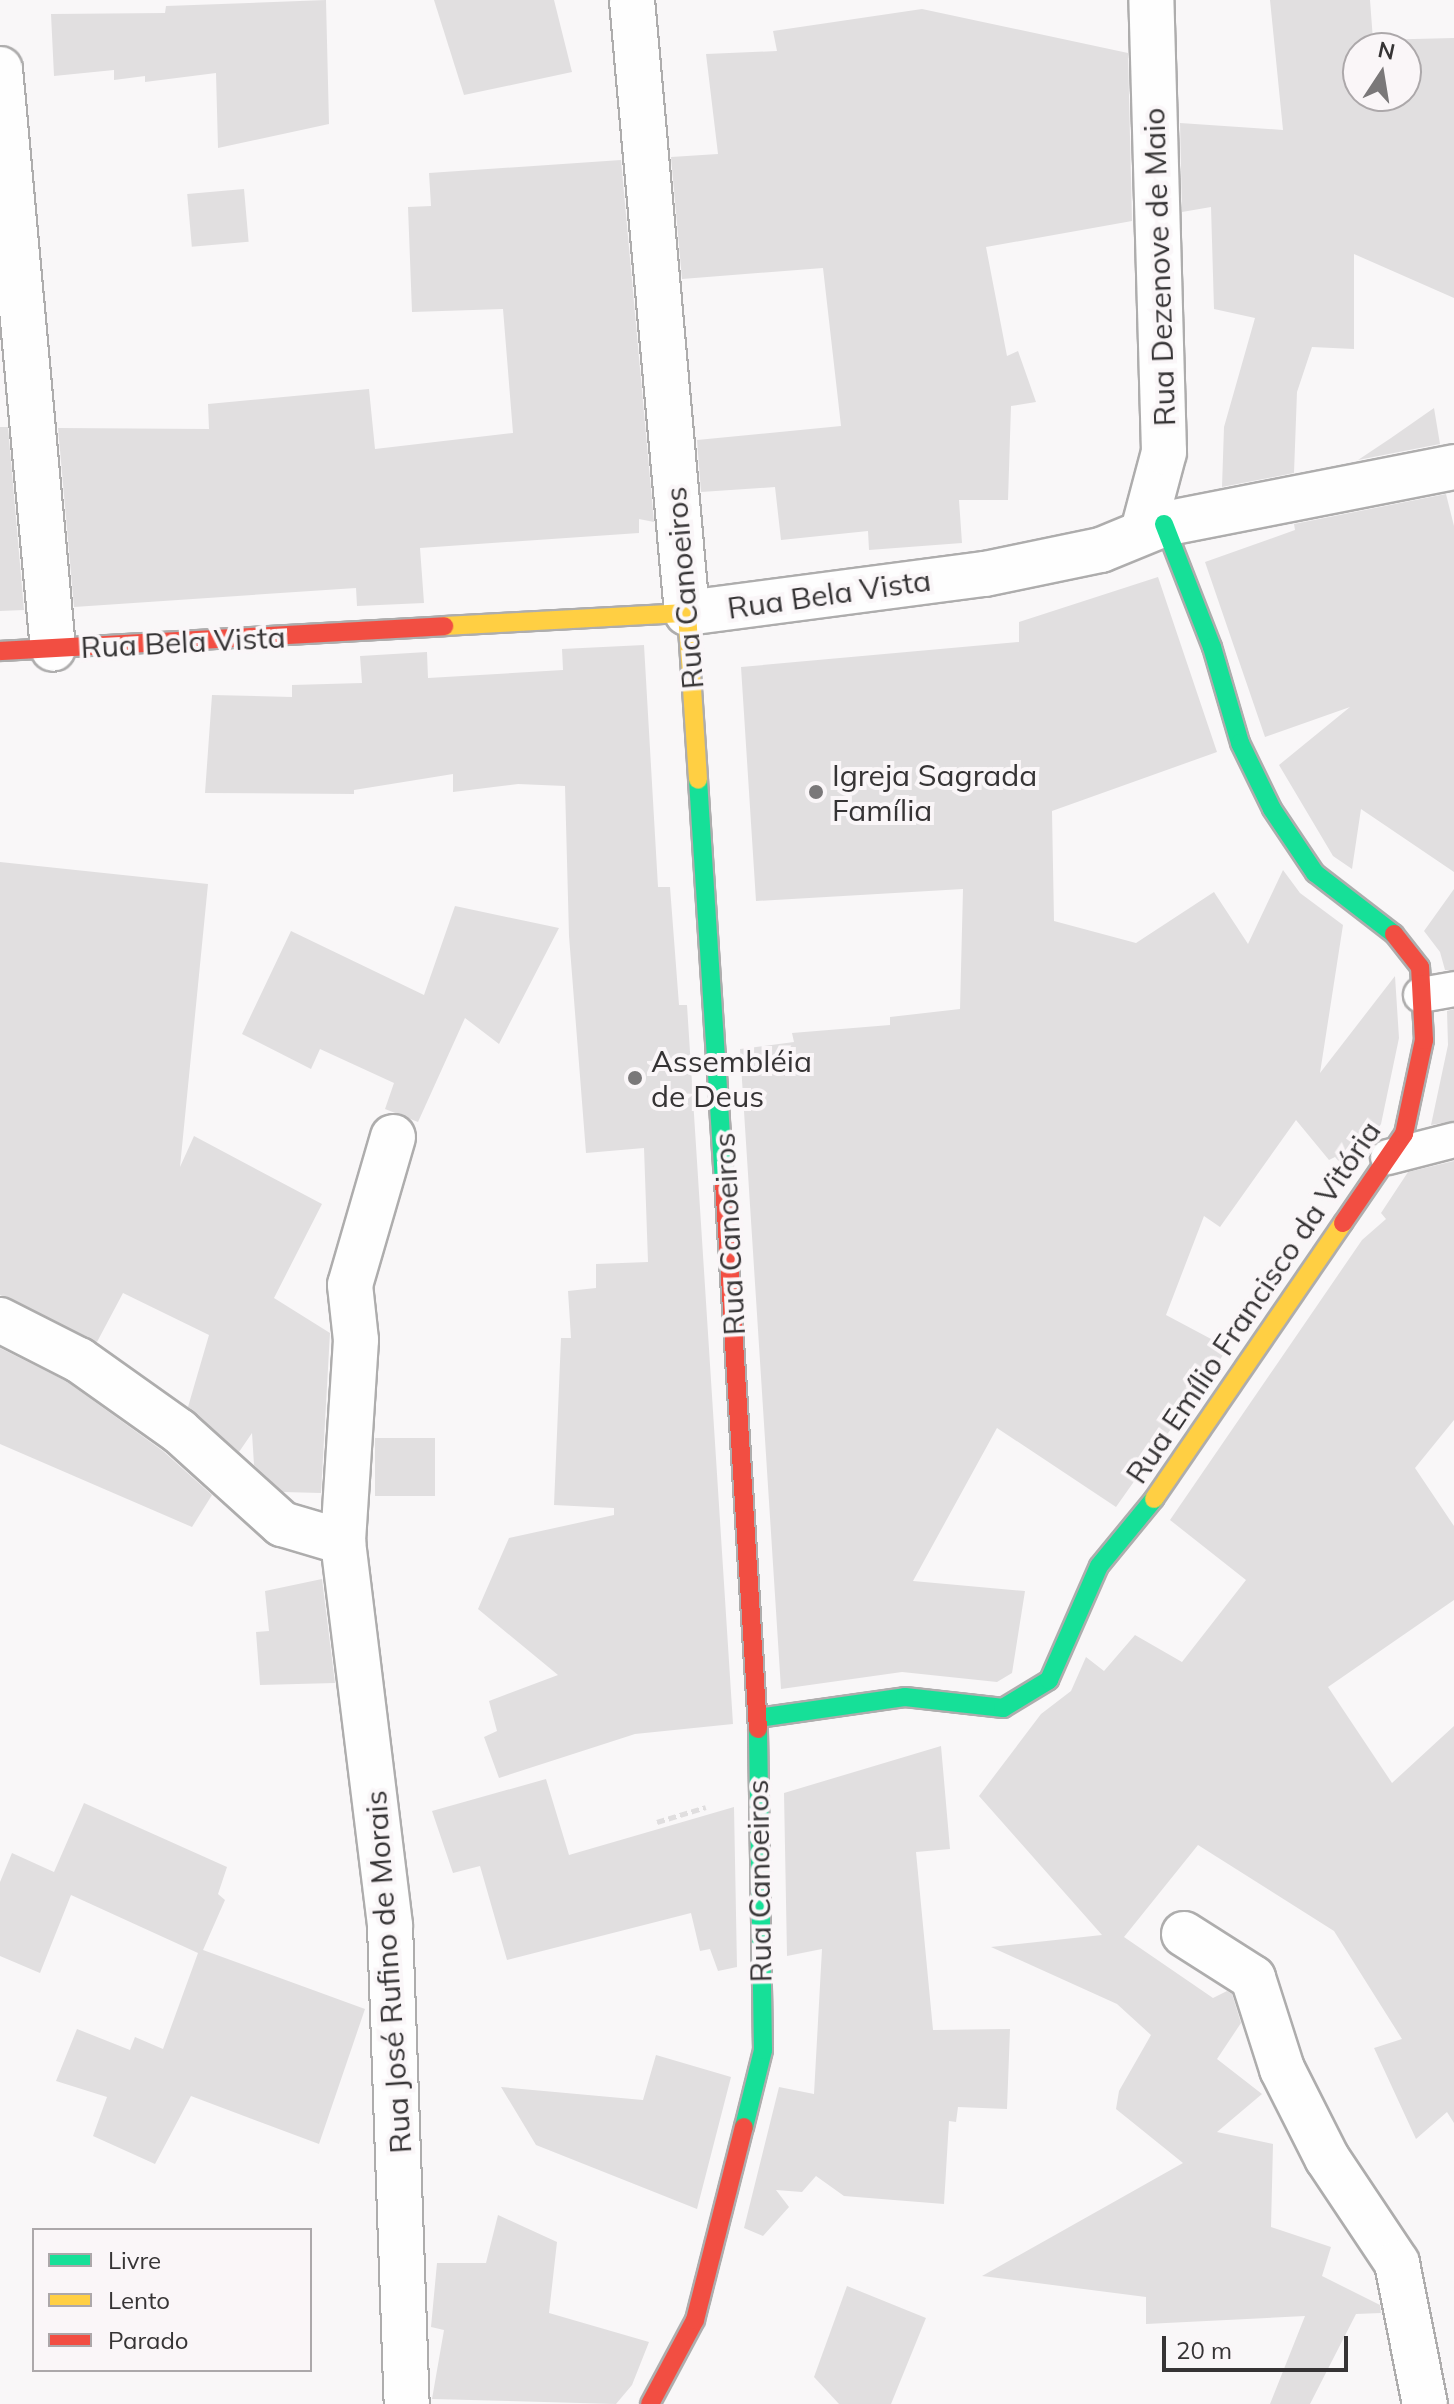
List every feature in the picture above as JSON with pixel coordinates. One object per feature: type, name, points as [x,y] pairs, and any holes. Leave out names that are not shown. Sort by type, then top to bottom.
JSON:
[{"type":"street","name":"Rua Canoeiros","points":[[632,0],[687,613],[758,1718],[763,2050],[695,2320],[650,2404]]},
{"type":"street","name":"Rua Dezenove de Maio","points":[[1151,0],[1164,452],[1154,527]]},
{"type":"street","points":[[0,69],[53,649]]},
{"type":"street","name":"Rua Bela Vista","points":[[0,651],[687,613],[985,574],[1101,550],[1154,527],[1454,467]]},
{"type":"street","name":"Rua Emílio Francisco da Vitória","points":[[758,1718],[905,1697],[1003,1708],[1049,1680],[1099,1566],[1162,1490],[1404,1134],[1424,1040],[1438,992],[1391,930],[1315,873],[1272,809],[1240,743],[1212,647],[1154,527]]},
{"type":"street","name":"Rua José Rufino de Morais","points":[[393,1137],[350,1285],[356,1340],[343,1542],[390,1926],[400,2085],[407,2404]]},
{"type":"street","points":[[0,1320],[79,1360],[179,1431],[282,1524],[343,1542]]},
{"type":"street","points":[[1184,1934],[1253,1978],[1282,2069],[1327,2158],[1397,2263],[1425,2404]]},
{"type":"lane","points":[[1388,1157],[1454,1140]]},
{"type":"building","points":[[326,0],[329,124],[218,148],[216,73],[145,82],[145,76],[114,80],[114,70],[54,76],[51,14],[165,13],[166,6]]},
{"type":"building","points":[[434,0],[554,0],[572,72],[464,95]]},
{"type":"building","points":[[1270,0],[1370,0],[1372,32],[1342,32],[1342,112],[1422,112],[1422,39],[1454,38],[1454,298],[1354,254],[1354,349],[1312,347],[1297,392],[1294,473],[1222,487],[1224,427],[1255,318],[1214,309],[1211,207],[1182,212],[1180,123],[1283,130]]},
{"type":"building","points":[[922,9],[1128,53],[1132,221],[986,247],[1007,356],[1018,351],[1036,402],[1011,406],[1008,500],[959,500],[962,543],[869,550],[868,531],[781,540],[775,487],[701,492],[697,440],[841,426],[823,268],[682,279],[671,157],[718,154],[706,54],[777,51],[773,31]]},
{"type":"building","points":[[621,160],[654,522],[639,519],[639,533],[420,548],[424,603],[357,606],[356,588],[74,607],[58,428],[209,429],[208,404],[369,389],[375,449],[513,433],[503,309],[412,312],[408,207],[431,206],[429,173]]},
{"type":"building","points":[[244,189],[249,242],[192,247],[187,194]]},
{"type":"building","points":[[1434,408],[1440,444],[1358,460],[1391,438]]},
{"type":"building","points":[[0,427],[8,427],[24,610],[0,611]]},
{"type":"building","points":[[1446,494],[1454,526],[1454,872],[1361,809],[1352,869],[1333,856],[1279,765],[1350,707],[1265,737],[1205,562],[1295,530],[1294,524]]},
{"type":"building","points":[[1158,577],[1217,752],[1052,811],[1054,921],[1136,943],[1214,892],[1248,944],[1283,870],[1300,893],[1343,925],[1320,1073],[1395,976],[1399,1038],[1381,1124],[1348,1172],[1335,1157],[1329,1160],[1296,1120],[1220,1227],[1204,1216],[1166,1315],[1228,1348],[1116,1507],[997,1428],[913,1581],[1025,1591],[1012,1673],[997,1682],[902,1672],[781,1689],[740,1049],[794,1042],[792,1033],[890,1025],[890,1017],[960,1009],[963,889],[756,901],[741,667],[1019,642],[1019,622]]},
{"type":"building","points":[[644,645],[658,887],[670,887],[679,1005],[687,1005],[733,1724],[635,1734],[499,1778],[484,1737],[497,1731],[489,1701],[558,1675],[478,1609],[509,1538],[614,1515],[614,1508],[554,1505],[561,1338],[571,1338],[568,1291],[596,1288],[596,1264],[648,1262],[644,1148],[586,1153],[569,936],[565,786],[518,784],[453,792],[453,774],[354,790],[354,794],[205,793],[212,695],[292,697],[292,685],[362,683],[360,656],[427,652],[428,678],[563,670],[562,649]]},
{"type":"building","points":[[0,862],[208,884],[180,1167],[194,1136],[322,1204],[274,1298],[330,1333],[321,1493],[283,1492],[254,1465],[252,1433],[239,1452],[188,1407],[209,1335],[123,1293],[97,1342],[0,1295]]},
{"type":"building","points":[[1454,889],[1454,970],[1445,970],[1440,952],[1424,931]]},
{"type":"building","points":[[455,906],[559,928],[499,1044],[465,1018],[418,1122],[385,1109],[394,1083],[320,1049],[311,1069],[242,1034],[291,931],[424,995]]},
{"type":"building","points":[[1454,1009],[1454,1121],[1431,1125],[1448,1045],[1447,1011]]},
{"type":"building","points":[[1454,1161],[1454,1420],[1415,1468],[1454,1526],[1454,1600],[1328,1687],[1392,1783],[1454,1726],[1454,2123],[1447,2112],[1416,2139],[1374,2048],[1402,2039],[1334,1931],[1198,1845],[1124,1937],[1213,1998],[1227,1991],[1232,1994],[1241,2023],[1217,2059],[1262,2094],[1217,2132],[1273,2144],[1271,2227],[1331,2247],[1322,2276],[1380,2305],[1381,2313],[1356,2314],[1310,2404],[1270,2404],[1305,2316],[1146,2324],[1146,2297],[982,2276],[1183,2163],[1116,2109],[1119,2091],[1151,2035],[1117,2004],[991,1947],[1102,1935],[979,1796],[1041,1714],[1071,1691],[1086,1657],[1104,1671],[1135,1635],[1182,1662],[1246,1580],[1170,1520],[1362,1240],[1386,1219],[1381,1213],[1408,1172]]},
{"type":"building","points":[[0,1348],[66,1381],[163,1451],[212,1495],[192,1527],[0,1444]]},
{"type":"building","points":[[375,1438],[435,1438],[435,1496],[375,1496]]},
{"type":"building","points":[[322,1579],[335,1683],[260,1685],[256,1632],[269,1631],[265,1591]]},
{"type":"building","points":[[941,1746],[950,1849],[916,1852],[933,2030],[1010,2029],[1007,2109],[958,2107],[956,2122],[949,2121],[944,2204],[844,2196],[816,2176],[802,2192],[776,2190],[789,2207],[763,2236],[744,2228],[779,2087],[814,2094],[822,1949],[787,1956],[784,1793]]},
{"type":"building","points":[[546,1779],[569,1855],[734,1807],[737,1967],[718,1971],[710,1949],[700,1951],[691,1913],[507,1960],[480,1866],[453,1873],[432,1811]]},
{"type":"building","points":[[84,1803],[227,1867],[218,1894],[225,1900],[203,1950],[365,2009],[319,2144],[191,2096],[155,2164],[93,2136],[107,2097],[56,2081],[77,2029],[130,2050],[135,2037],[163,2049],[198,1953],[71,1895],[40,1973],[0,1956],[0,1882],[12,1853],[54,1872]]},
{"type":"building","points":[[656,2055],[731,2077],[697,2209],[536,2145],[501,2087],[643,2100]]},
{"type":"building","points":[[498,2215],[557,2242],[549,2313],[649,2342],[632,2385],[616,2404],[432,2399],[444,2330],[431,2327],[437,2263],[486,2263]]},
{"type":"building","points":[[847,2286],[926,2318],[891,2404],[839,2404],[814,2377]]},
{"type":"traffic: fast","points":[[1164,524],[1212,647],[1240,743],[1272,809],[1315,873],[1394,934]]},
{"type":"traffic: fast","points":[[698,780],[724,1181]]},
{"type":"traffic: fast","points":[[758,1718],[905,1697],[1003,1708],[1049,1680],[1099,1566],[1154,1499]]},
{"type":"traffic: fast","points":[[744,2127],[763,2050],[758,1729]]},
{"type":"traffic: slow","points":[[444,626],[687,613],[698,780]]},
{"type":"traffic: slow","points":[[1154,1499],[1343,1223]]},
{"type":"traffic: jam","points":[[0,651],[444,626]]},
{"type":"traffic: jam","points":[[1343,1223],[1404,1134],[1424,1040],[1420,967],[1394,934]]},
{"type":"traffic: jam","points":[[724,1181],[758,1729]]},
{"type":"traffic: jam","points":[[650,2404],[695,2320],[744,2127]]},
{"type":"place","name":"Igreja Sagrada Família","points":[[816,792]]},
{"type":"place","name":"Assembléia de Deus","points":[[635,1078]]}]
